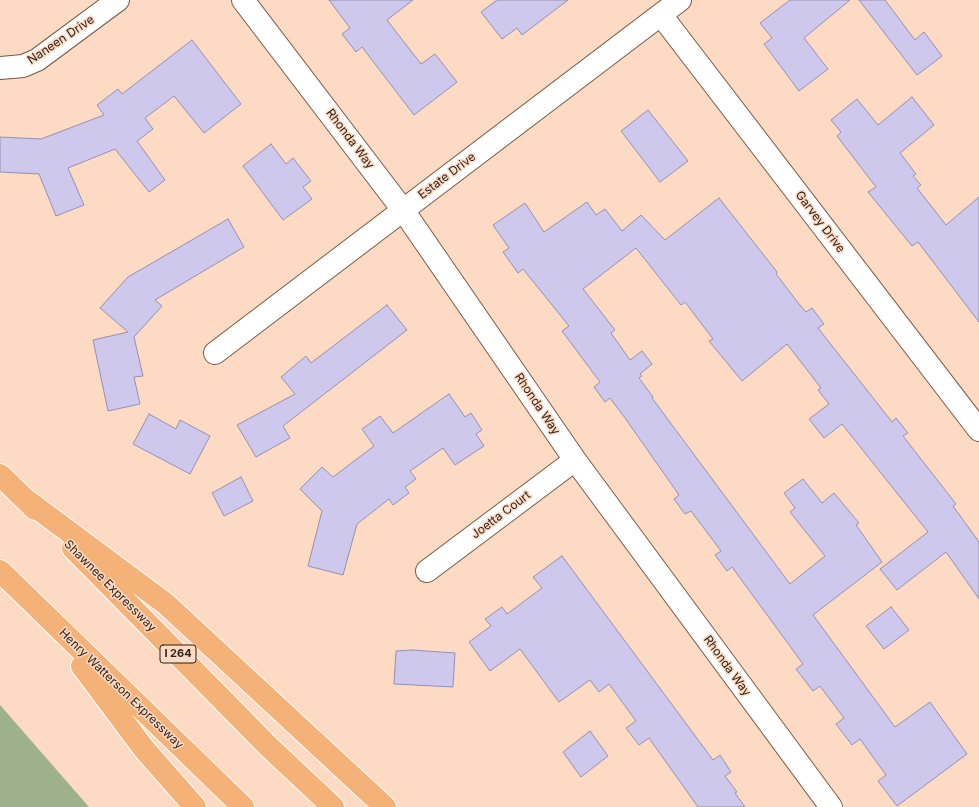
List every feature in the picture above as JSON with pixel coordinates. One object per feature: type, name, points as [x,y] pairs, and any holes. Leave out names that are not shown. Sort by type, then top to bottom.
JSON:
[{"type":"highway","name":"I 264","points":[[0,475],[25,499]]},
{"type":"highway","name":"Shawnee Expressway","points":[[25,499],[268,746],[333,807]]},
{"type":"highway","points":[[25,499],[166,604],[385,807]]},
{"type":"highway","name":"Henry Watterson Expressway","points":[[0,570],[243,807]]},
{"type":"highway","points":[[42,612],[144,749],[196,807]]},
{"type":"street","name":"Naneen Drive","points":[[0,68],[23,66],[37,60],[118,0]]},
{"type":"street","name":"Rhonda Way","points":[[243,0],[403,210],[575,460],[831,807]]},
{"type":"street","name":"Estate Drive","points":[[214,353],[680,0]]},
{"type":"street","name":"Garvey Drive","points":[[661,15],[979,430]]},
{"type":"street","name":"Joetta Court","points":[[428,571],[575,460]]},
{"type":"green space","points":[[0,705],[89,807],[0,807]]},
{"type":"building","points":[[329,0],[413,0],[387,20],[421,64],[435,54],[457,82],[414,115],[362,47],[356,52],[342,34],[350,28]]},
{"type":"building","points":[[497,0],[568,0],[522,35],[517,28],[502,39],[481,12]]},
{"type":"building","points":[[790,0],[850,0],[804,38],[828,69],[799,91],[764,44],[772,38],[760,23]]},
{"type":"building","points":[[859,0],[885,0],[915,40],[924,32],[942,56],[917,75]]},
{"type":"building","points":[[192,40],[241,104],[204,133],[174,96],[145,118],[153,129],[137,141],[165,180],[149,192],[115,149],[68,168],[84,205],[56,216],[39,174],[0,172],[0,137],[41,139],[104,115],[97,105],[118,89],[122,94]]},
{"type":"building","points":[[912,97],[934,125],[900,153],[916,174],[913,176],[921,185],[917,188],[946,225],[979,197],[979,322],[918,242],[912,246],[868,192],[876,187],[837,136],[841,132],[831,120],[857,99],[878,125]]},
{"type":"building","points":[[648,110],[688,161],[660,182],[621,131]]},
{"type":"building","points":[[271,144],[286,164],[293,158],[311,181],[303,187],[312,199],[283,220],[243,166]]},
{"type":"building","points":[[719,198],[777,272],[776,274],[799,304],[806,312],[812,308],[824,324],[818,328],[892,422],[896,418],[908,433],[903,436],[956,504],[953,506],[979,542],[979,599],[946,552],[897,590],[880,569],[928,532],[842,424],[824,438],[809,419],[829,404],[818,390],[821,388],[787,344],[742,381],[709,341],[713,339],[685,302],[681,305],[636,248],[583,289],[615,330],[611,333],[630,360],[642,351],[652,364],[640,374],[642,376],[639,378],[653,397],[652,398],[790,584],[825,556],[790,512],[795,508],[784,493],[803,479],[822,503],[834,493],[859,523],[856,525],[882,562],[813,615],[895,727],[930,702],[967,754],[897,806],[878,781],[886,775],[860,739],[852,745],[836,724],[844,718],[820,686],[813,691],[796,669],[803,664],[732,567],[727,571],[715,555],[721,551],[691,511],[685,514],[674,499],[679,495],[610,398],[605,402],[594,387],[600,382],[562,331],[569,326],[523,269],[518,273],[503,252],[509,248],[493,225],[525,203],[544,232],[587,202],[596,215],[605,209],[622,231],[641,215],[665,240]]},
{"type":"building","points":[[228,219],[244,247],[155,300],[162,306],[134,337],[143,376],[134,377],[140,404],[108,411],[93,340],[128,332],[100,308],[128,277]]},
{"type":"building","points":[[387,305],[407,330],[283,426],[290,438],[256,457],[237,425],[295,394],[281,377],[306,356],[311,363]]},
{"type":"building","points":[[449,394],[465,417],[471,413],[482,430],[476,434],[484,446],[455,465],[443,448],[410,471],[416,479],[405,487],[409,493],[393,505],[389,499],[357,524],[343,575],[308,566],[322,511],[300,489],[322,467],[333,477],[374,446],[362,429],[380,416],[393,433]]},
{"type":"building","points":[[149,414],[176,429],[180,420],[210,436],[190,474],[133,444]]},
{"type":"building","points":[[241,477],[253,501],[224,516],[212,493]]},
{"type":"building","points":[[562,556],[713,760],[720,755],[731,772],[725,776],[737,792],[735,793],[745,807],[698,807],[649,738],[639,745],[626,728],[636,721],[609,684],[599,692],[590,680],[559,702],[520,649],[490,671],[469,642],[491,626],[485,619],[502,607],[507,614],[542,588],[533,577]]},
{"type":"building","points":[[891,607],[909,630],[884,649],[866,626]]},
{"type":"building","points":[[412,650],[455,653],[453,687],[394,684],[396,651]]},
{"type":"building","points":[[590,731],[608,756],[581,777],[563,752]]}]
